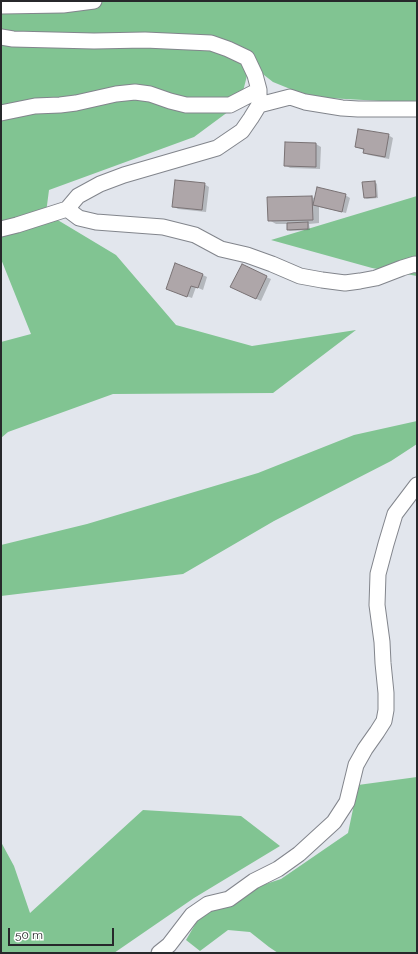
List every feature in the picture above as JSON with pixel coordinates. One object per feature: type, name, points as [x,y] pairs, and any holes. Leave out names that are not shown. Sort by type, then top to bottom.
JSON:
[{"type":"street","points":[[1,6],[63,5],[94,1]]},
{"type":"street","points":[[1,37],[13,40],[145,40],[211,43],[248,58],[255,75],[259,98],[251,118],[242,131],[217,148],[124,175],[100,184],[78,196],[67,209],[1,229]]},
{"type":"street","points":[[1,113],[35,106],[66,105],[116,94],[135,92],[150,94],[186,105],[230,105],[259,98],[290,98],[342,108],[417,109]]},
{"type":"street","points":[[67,209],[79,218],[96,222],[163,227],[195,235],[221,249],[248,255],[300,276],[322,280],[345,283],[360,281],[376,278],[415,264],[417,265]]},
{"type":"street","points":[[159,953],[169,945],[192,915],[208,904],[229,899],[254,881],[278,869],[300,854],[334,822],[347,802],[356,766],[365,749],[384,721],[386,710],[382,642],[377,605],[378,574],[396,514],[417,485]]},
{"type":"green space","points":[[1,1],[417,1],[417,103],[310,97],[273,82],[250,64],[240,103],[194,137],[49,190],[46,213],[116,255],[176,325],[252,346],[356,330],[273,393],[113,394],[8,432],[1,438],[1,342],[31,334],[1,259]]},
{"type":"green space","points":[[417,196],[417,276],[372,268],[271,240]]},
{"type":"green space","points":[[417,421],[417,444],[391,461],[274,521],[183,574],[1,596],[1,545],[87,524],[258,473],[354,435]]},
{"type":"green space","points":[[417,777],[417,953],[278,953],[250,932],[228,930],[200,951],[186,940],[200,916],[241,892],[281,879],[348,833],[358,785]]},
{"type":"green space","points":[[143,810],[241,816],[280,846],[194,898],[114,953],[1,953],[1,842],[14,866],[30,913]]},
{"type":"building","points":[[358,129],[389,134],[385,157],[363,153],[364,149],[355,147]]},
{"type":"building","points":[[285,142],[316,143],[316,167],[284,166]]},
{"type":"building","points":[[175,180],[205,183],[202,210],[172,207]]},
{"type":"building","points":[[375,181],[376,197],[364,198],[362,182]]},
{"type":"building","points":[[317,187],[346,194],[342,212],[313,205]]},
{"type":"building","points":[[312,196],[313,220],[268,221],[267,197]]},
{"type":"building","points":[[308,222],[308,229],[287,230],[287,223]]},
{"type":"building","points":[[175,263],[203,274],[198,288],[191,286],[187,297],[166,289]]},
{"type":"building","points":[[242,264],[267,276],[256,299],[230,287]]}]
